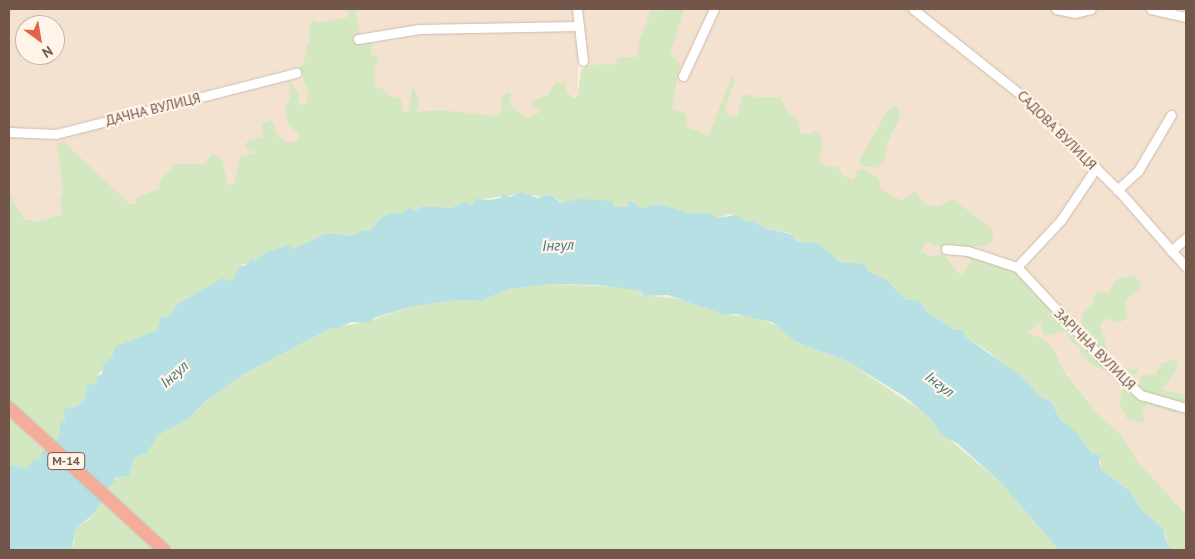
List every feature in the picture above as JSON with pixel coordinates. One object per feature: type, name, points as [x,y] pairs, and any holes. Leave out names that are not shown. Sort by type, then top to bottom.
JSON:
[{"type":"highway","name":"М-14","points":[[9,408],[164,550]]},
{"type":"street","points":[[577,9],[583,61]]},
{"type":"street","points":[[683,76],[714,9]]},
{"type":"street","name":"САДОВА ВУЛИЦЯ","points":[[914,9],[1008,82],[1096,168],[1186,267]]},
{"type":"street","points":[[1056,9],[1075,14],[1091,9]]},
{"type":"street","points":[[1151,9],[1186,17]]},
{"type":"street","points":[[358,39],[419,29],[579,26]]},
{"type":"street","name":"ДАЧНА ВУЛИЦЯ","points":[[9,132],[56,134],[296,73]]},
{"type":"street","points":[[1117,190],[1138,171],[1171,115]]},
{"type":"street","points":[[1016,268],[1060,220],[1096,168]]},
{"type":"street","points":[[1171,251],[1186,238]]},
{"type":"street","name":"ЗАРІЧНА ВУЛИЦЯ","points":[[946,249],[968,251],[1016,268],[1112,370],[1141,395],[1186,408]]},
{"type":"shaded area","points":[[10,9],[576,9],[576,22],[420,25],[360,34],[310,25],[307,60],[299,67],[56,129],[9,128]]},
{"type":"shaded area","points":[[579,9],[657,9],[647,57],[585,69]]},
{"type":"shaded area","points":[[684,9],[909,9],[1006,84],[1091,168],[1059,219],[972,305],[914,261],[938,225],[814,163],[738,119],[709,137],[666,117],[680,64],[669,56]]},
{"type":"shaded area","points":[[918,9],[1146,9],[1186,18],[1186,263],[1026,96]]},
{"type":"shaded area","points":[[573,27],[578,33],[578,95],[542,116],[370,115],[368,83],[372,35]]},
{"type":"shaded area","points":[[301,75],[308,94],[297,141],[234,183],[130,204],[107,185],[66,213],[28,225],[9,193],[9,131],[55,133]]},
{"type":"shaded area","points":[[1097,173],[1186,271],[1186,404],[1140,392],[1030,280],[1021,263]]},
{"type":"shaded area","points":[[1053,308],[1124,384],[1186,407],[1186,514],[1139,463],[1118,431],[1101,418],[1066,372],[1027,334]]},
{"type":"green space","points":[[349,9],[355,9],[360,34],[372,32],[371,55],[376,55],[379,59],[375,66],[374,87],[382,88],[389,96],[401,99],[403,113],[408,111],[413,86],[419,101],[416,112],[440,110],[498,116],[502,110],[500,99],[508,92],[512,94],[509,104],[526,117],[539,113],[539,109],[533,107],[533,101],[548,95],[555,83],[565,83],[567,92],[574,99],[578,95],[581,70],[588,65],[615,64],[618,57],[638,57],[638,45],[651,11],[684,9],[670,55],[680,64],[672,108],[686,114],[687,127],[709,135],[731,77],[735,79],[725,110],[730,117],[738,117],[741,98],[746,94],[755,97],[780,97],[788,112],[799,121],[800,133],[809,135],[815,131],[820,135],[823,144],[818,161],[825,166],[838,167],[842,175],[853,180],[858,170],[864,169],[878,178],[881,189],[902,201],[915,191],[925,204],[937,207],[953,199],[994,231],[991,242],[983,246],[942,248],[927,242],[921,251],[929,256],[944,254],[959,274],[962,274],[971,261],[958,252],[1014,268],[1081,331],[1082,314],[1092,304],[1094,295],[1098,291],[1109,292],[1117,279],[1132,275],[1139,280],[1141,288],[1125,300],[1127,318],[1119,323],[1105,318],[1100,326],[1111,360],[1127,369],[1139,369],[1131,380],[1117,380],[1109,371],[1098,368],[1081,355],[1079,346],[1071,342],[1066,331],[1045,336],[1040,328],[1042,320],[1027,334],[1040,337],[1054,349],[1062,368],[1101,418],[1118,431],[1139,463],[1186,514],[1186,550],[1174,550],[1167,544],[1165,533],[1140,508],[1127,488],[1101,469],[1100,455],[1092,454],[1084,447],[1078,434],[1060,419],[1053,403],[1039,396],[1026,380],[1011,372],[989,352],[966,337],[963,330],[955,330],[927,312],[920,302],[905,299],[886,279],[868,271],[865,264],[840,262],[819,246],[799,242],[793,239],[793,234],[762,227],[753,220],[745,221],[731,214],[717,218],[710,213],[688,214],[659,204],[640,208],[629,199],[629,205],[626,207],[614,207],[608,201],[562,203],[554,196],[545,195],[540,199],[538,196],[521,194],[483,199],[472,205],[465,202],[451,208],[423,206],[414,211],[408,208],[403,213],[392,212],[380,219],[370,231],[352,236],[327,233],[293,249],[286,246],[268,251],[256,260],[250,259],[247,265],[242,264],[232,281],[222,278],[179,304],[169,317],[161,316],[157,330],[117,347],[112,359],[96,377],[97,382],[87,385],[85,398],[77,406],[63,409],[65,420],[60,423],[59,437],[53,442],[9,401],[9,193],[25,220],[39,221],[62,214],[60,200],[63,192],[57,143],[64,142],[130,204],[136,203],[137,197],[159,189],[161,180],[175,164],[204,164],[213,153],[221,159],[227,179],[225,185],[234,183],[240,157],[258,152],[249,151],[244,145],[249,140],[263,137],[262,123],[272,120],[278,136],[287,143],[297,141],[299,133],[288,125],[285,105],[290,98],[289,82],[299,93],[299,104],[305,105],[308,94],[299,67],[303,64],[309,41],[309,25],[314,20],[319,23],[348,17]]},
{"type":"green space","points":[[898,106],[900,118],[887,143],[885,159],[877,168],[861,166],[859,161],[885,115],[892,107]]},
{"type":"green space","points":[[551,284],[621,287],[637,290],[642,295],[683,299],[726,315],[754,316],[782,328],[796,342],[847,361],[929,416],[940,431],[1002,484],[1059,550],[170,550],[108,494],[114,480],[130,474],[135,457],[144,454],[157,436],[187,420],[206,401],[244,374],[331,328],[366,322],[413,306],[460,300],[481,301],[509,289]]},
{"type":"green space","points":[[1172,360],[1177,361],[1177,369],[1162,390],[1186,395],[1186,404],[1175,413],[1147,404],[1141,412],[1146,423],[1128,420],[1120,407],[1121,392],[1126,387],[1145,392],[1138,386],[1141,376],[1156,374],[1160,364]]},
{"type":"green space","points":[[9,416],[44,450],[41,458],[26,469],[9,469]]},
{"type":"green space","points":[[101,501],[156,550],[69,550],[73,545],[77,527],[91,518]]},
{"type":"water","name":"Інгул","points":[[521,192],[540,199],[545,195],[553,196],[561,203],[580,199],[602,200],[612,202],[614,207],[626,207],[629,205],[629,199],[640,208],[659,204],[688,213],[710,213],[717,218],[736,215],[745,221],[753,220],[762,227],[794,235],[793,239],[799,242],[819,244],[840,262],[865,264],[868,271],[886,279],[905,299],[919,301],[927,312],[955,330],[963,330],[966,337],[1026,380],[1039,396],[1052,402],[1060,419],[1077,433],[1092,454],[1101,455],[1099,462],[1101,469],[1129,490],[1140,508],[1163,529],[1167,544],[1174,550],[1059,550],[1002,484],[957,443],[941,435],[932,420],[905,397],[847,361],[796,342],[772,322],[736,314],[726,315],[668,295],[645,296],[637,290],[597,285],[551,284],[509,289],[481,301],[460,300],[413,306],[374,318],[369,323],[351,322],[337,329],[331,328],[244,374],[206,401],[187,420],[157,436],[147,453],[135,457],[129,476],[116,478],[93,515],[77,527],[71,549],[9,550],[9,469],[12,465],[26,469],[33,460],[41,458],[41,453],[59,437],[60,423],[65,420],[63,409],[77,406],[85,398],[87,385],[97,382],[96,377],[102,374],[103,365],[109,358],[112,359],[115,347],[157,330],[161,316],[169,317],[178,304],[222,278],[232,281],[240,266],[247,265],[250,259],[256,260],[268,251],[288,245],[293,249],[327,233],[352,236],[364,230],[370,231],[380,219],[392,212],[403,213],[409,207],[414,211],[423,206],[451,208],[465,202],[472,205],[475,199],[491,200],[501,198],[503,194],[510,197]]}]
